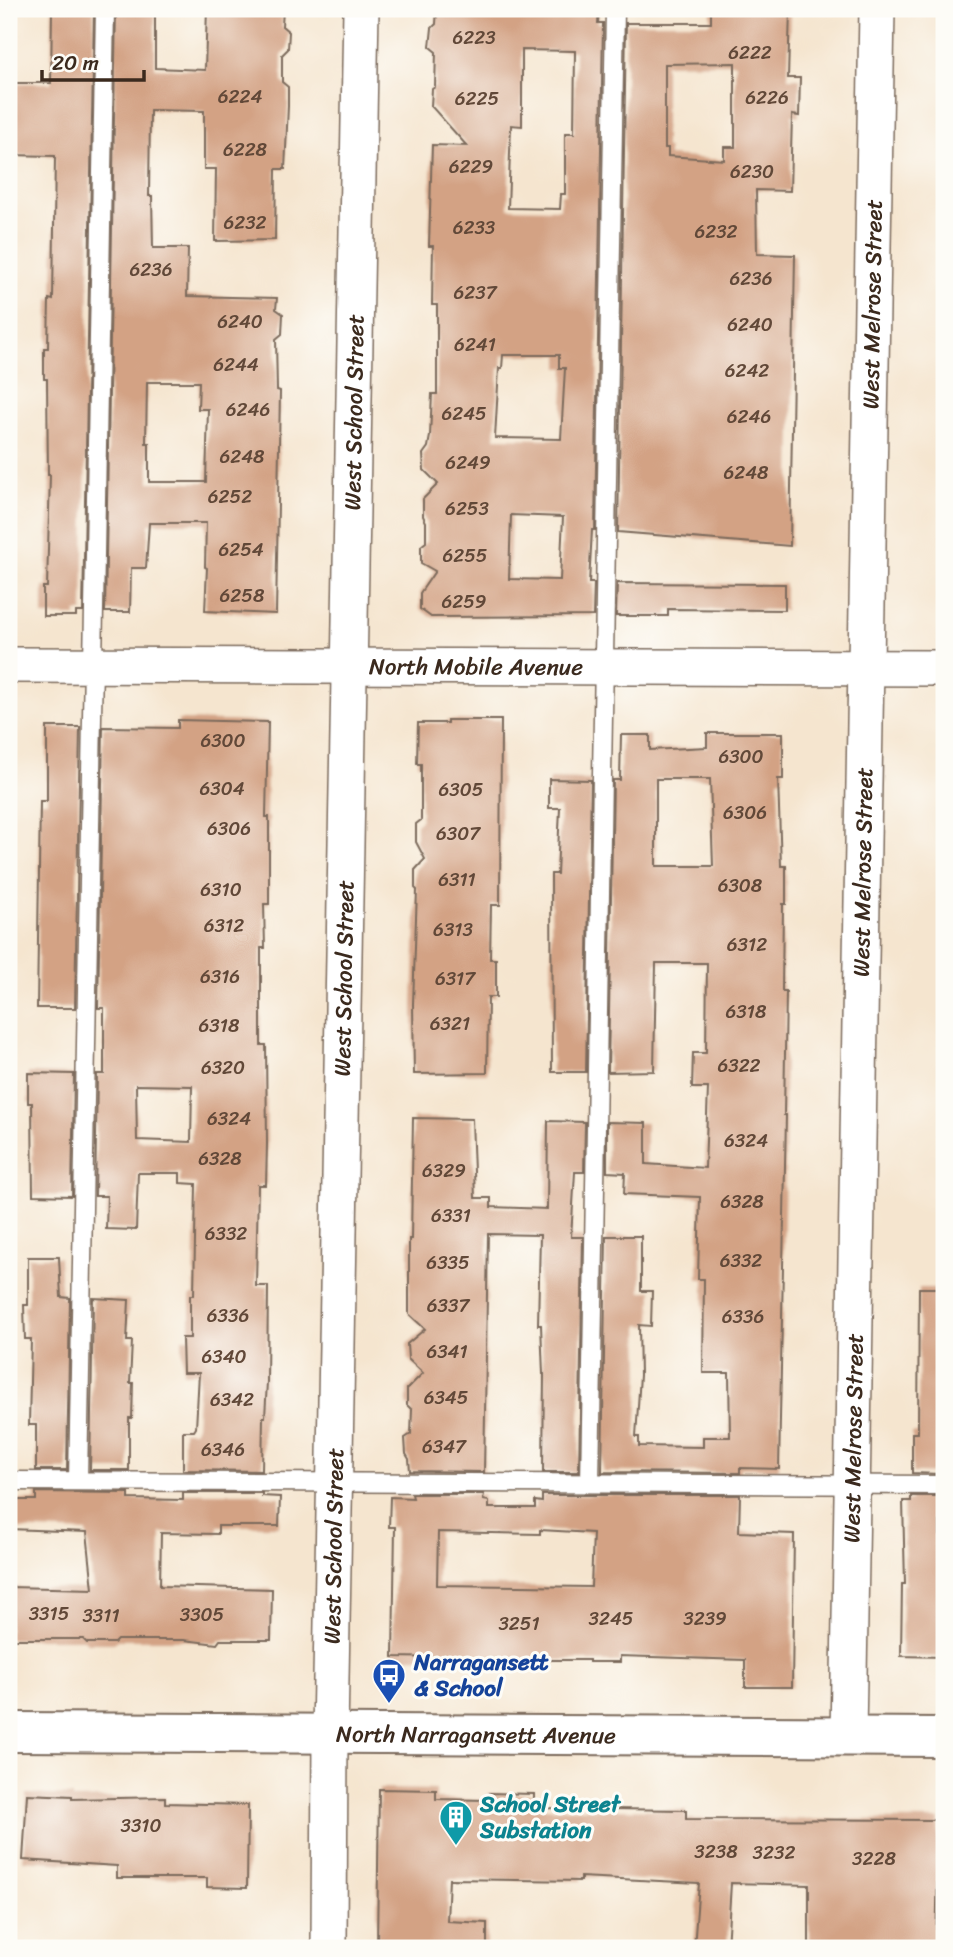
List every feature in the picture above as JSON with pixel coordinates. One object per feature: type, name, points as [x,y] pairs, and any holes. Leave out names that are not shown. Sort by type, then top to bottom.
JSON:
[{"type":"street","name":"West School Street","points":[[329,1948],[330,1734],[361,9]]},
{"type":"street","name":"West Melrose Street","points":[[848,1736],[877,9]]},
{"type":"street","name":"North Mobile Avenue","points":[[9,665],[944,668]]},
{"type":"street","name":"North Narragansett Avenue","points":[[9,1732],[944,1737]]},
{"type":"lane","points":[[78,1481],[105,9]]},
{"type":"lane","points":[[590,1483],[615,9]]},
{"type":"lane","points":[[9,1480],[944,1485]]},
{"type":"building","points":[[52,9],[94,9],[83,612],[76,612],[76,616],[43,616],[43,587],[47,587],[50,475],[44,348],[48,348],[49,299],[53,300],[55,156],[9,155],[9,83],[51,83]]},
{"type":"building","points":[[116,9],[155,9],[155,68],[205,70],[207,9],[283,9],[282,26],[289,32],[288,49],[282,55],[282,82],[288,87],[288,106],[285,169],[276,169],[275,240],[215,241],[216,169],[204,169],[204,111],[150,110],[149,196],[152,196],[153,248],[188,248],[187,296],[277,298],[276,309],[283,314],[282,334],[276,339],[277,390],[280,391],[276,614],[205,611],[206,523],[149,523],[146,568],[131,568],[130,612],[105,612]],"holes":[[[147,382],[199,382],[198,409],[208,409],[206,482],[149,482],[149,443],[146,443]]]},
{"type":"building","points":[[437,9],[599,9],[598,23],[603,23],[595,530],[592,530],[589,583],[594,583],[593,616],[431,617],[420,609],[420,593],[435,571],[421,563],[421,546],[426,542],[423,499],[438,484],[424,470],[423,454],[428,447],[430,436],[432,394],[437,394],[437,305],[432,305],[433,246],[429,246],[432,145],[467,146],[431,106],[432,89],[435,87],[436,52],[430,47],[432,28],[436,24]],"holes":[[[522,50],[575,51],[574,133],[565,133],[565,194],[561,194],[560,209],[508,208],[511,125],[522,126]],[[503,355],[559,355],[559,368],[565,368],[561,439],[495,438],[499,368],[502,368]],[[511,515],[563,517],[560,580],[509,579]]]},
{"type":"building","points":[[711,9],[790,9],[788,78],[800,78],[799,116],[792,115],[790,191],[756,190],[757,254],[795,255],[790,546],[618,532],[626,23],[711,23]],"holes":[[[735,63],[735,147],[724,147],[724,160],[668,156],[668,148],[665,148],[665,64]]]},
{"type":"building","points":[[617,583],[785,584],[785,610],[668,609],[668,616],[616,616]]},
{"type":"building","points":[[178,720],[268,722],[266,817],[269,817],[269,904],[264,904],[265,948],[261,948],[261,1045],[266,1045],[267,1143],[266,1185],[258,1185],[256,1286],[268,1286],[267,1382],[262,1471],[183,1470],[183,1431],[194,1431],[196,1428],[199,1373],[183,1373],[182,1338],[190,1338],[190,1295],[194,1295],[196,1184],[180,1183],[180,1173],[138,1173],[136,1230],[106,1229],[107,1196],[95,1196],[97,1074],[104,1074],[104,1008],[98,1008],[103,727],[178,728]],"holes":[[[136,1085],[192,1086],[191,1142],[137,1140]]]},
{"type":"building","points":[[447,720],[501,720],[500,905],[491,905],[490,959],[496,959],[496,997],[488,997],[487,1073],[414,1074],[415,870],[425,859],[416,842],[416,824],[421,820],[421,764],[417,764],[418,723],[447,723]]},
{"type":"building","points":[[47,727],[80,727],[75,1008],[37,1008],[40,801],[47,801]]},
{"type":"building","points":[[707,733],[783,733],[783,779],[778,779],[781,866],[786,866],[782,991],[786,991],[786,1115],[779,1469],[740,1468],[740,1473],[602,1472],[606,1236],[641,1236],[641,1291],[652,1291],[651,1326],[639,1325],[640,1375],[636,1437],[639,1437],[639,1446],[703,1447],[703,1437],[730,1437],[729,1373],[703,1373],[704,1279],[698,1279],[700,1197],[624,1194],[625,1173],[607,1172],[607,1122],[646,1123],[646,1164],[705,1168],[708,1088],[692,1088],[693,1053],[706,1053],[707,963],[656,963],[654,1071],[608,1072],[613,780],[620,780],[621,735],[650,735],[650,750],[707,747]],"holes":[[[656,779],[710,779],[713,866],[656,866]]]},
{"type":"building","points":[[549,779],[591,780],[586,1072],[552,1072],[551,874],[557,874],[560,808],[549,808]]},
{"type":"building","points":[[28,1073],[74,1074],[72,1196],[33,1195],[32,1103],[28,1103]]},
{"type":"building","points":[[413,1118],[472,1119],[475,1198],[491,1198],[491,1207],[547,1209],[548,1121],[585,1122],[584,1172],[575,1172],[571,1237],[583,1237],[579,1472],[543,1472],[544,1374],[541,1325],[538,1325],[540,1235],[488,1234],[484,1472],[410,1471],[405,1438],[411,1434],[412,1410],[407,1405],[407,1389],[423,1373],[408,1359],[407,1344],[425,1329],[409,1314]]},
{"type":"building","points":[[28,1257],[59,1257],[61,1297],[70,1298],[67,1470],[36,1470],[36,1425],[29,1425],[31,1339],[25,1339],[24,1305],[28,1305]]},
{"type":"building","points":[[919,1288],[944,1288],[944,1470],[940,1470],[940,1474],[912,1473],[912,1433],[918,1433]]},
{"type":"building","points":[[93,1298],[129,1300],[127,1341],[132,1341],[130,1383],[133,1383],[132,1418],[129,1418],[129,1470],[90,1470]]},
{"type":"building","points":[[36,1492],[129,1493],[129,1499],[183,1500],[183,1493],[262,1493],[262,1496],[280,1497],[279,1526],[218,1526],[218,1534],[161,1533],[160,1586],[272,1589],[271,1640],[220,1640],[217,1644],[184,1640],[87,1643],[83,1639],[9,1639],[9,1587],[93,1589],[87,1532],[9,1529],[9,1500],[36,1500]]},
{"type":"building","points":[[412,1494],[484,1494],[483,1500],[489,1501],[489,1508],[535,1508],[535,1501],[542,1502],[542,1495],[740,1495],[739,1532],[794,1534],[792,1687],[745,1687],[745,1660],[620,1656],[620,1662],[589,1662],[393,1657],[395,1527],[389,1527],[390,1497],[413,1498]],"holes":[[[540,1530],[593,1533],[591,1587],[437,1585],[438,1532],[540,1534]]]},
{"type":"building","points":[[911,1496],[940,1496],[942,1657],[901,1656],[902,1584],[905,1584],[903,1501],[911,1501]]},
{"type":"building","points":[[379,1789],[436,1790],[436,1799],[485,1800],[489,1793],[534,1794],[534,1808],[686,1810],[686,1819],[939,1820],[936,1948],[809,1948],[809,1885],[731,1883],[727,1948],[694,1948],[699,1883],[581,1877],[581,1881],[449,1879],[447,1921],[487,1923],[487,1948],[377,1948]]},
{"type":"building","points":[[27,1794],[72,1796],[72,1799],[165,1797],[165,1803],[248,1805],[247,1888],[207,1887],[207,1878],[117,1878],[117,1866],[23,1860]]},
{"type":"place","name":"Narragansett & School","points":[[389,1705]]},
{"type":"place","name":"School Street Substation","points":[[456,1847]]}]
